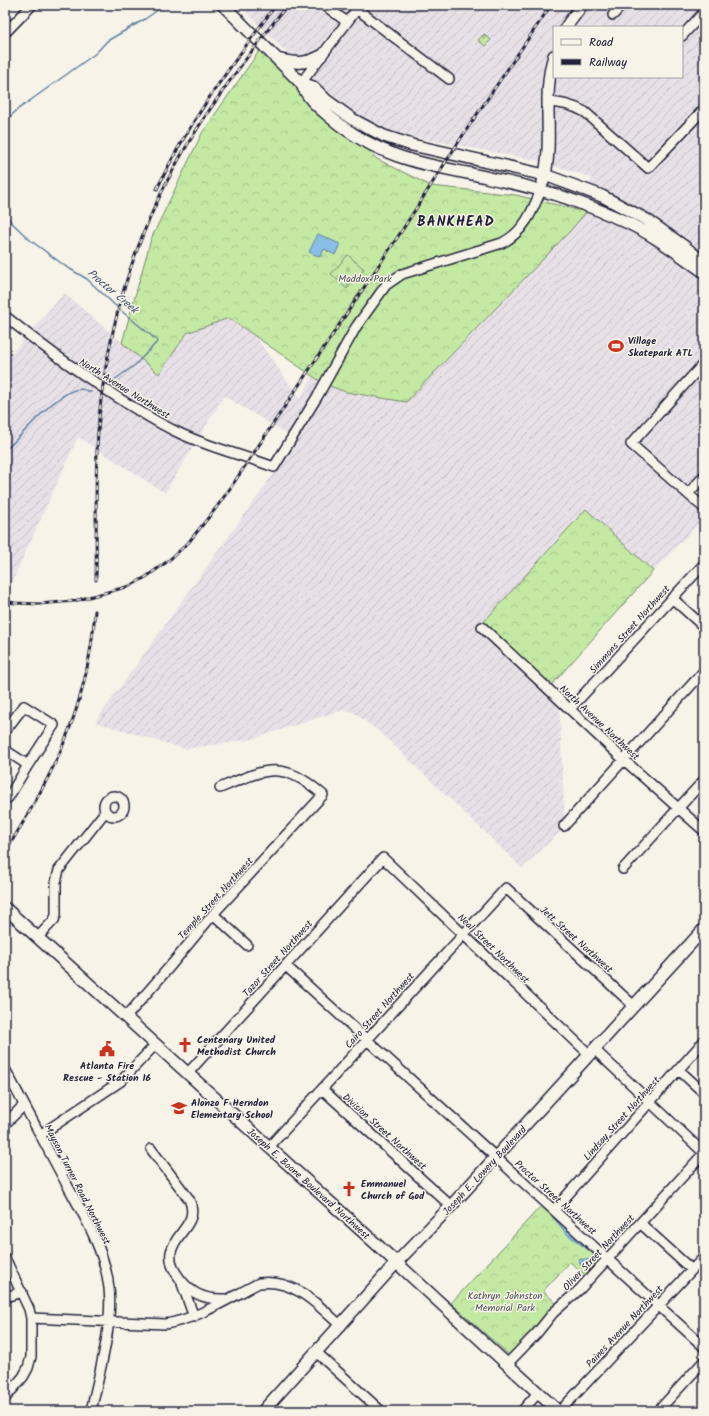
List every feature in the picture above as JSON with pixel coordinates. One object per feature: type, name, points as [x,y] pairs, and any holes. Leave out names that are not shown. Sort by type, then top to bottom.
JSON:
[{"type":"main road","points":[[223,5],[301,83],[306,95],[334,120],[367,143],[390,154],[417,163],[541,190],[597,209],[656,238],[704,272]]},
{"type":"main road","points":[[567,26],[582,5]]},
{"type":"main road","points":[[277,59],[304,63],[321,56]]},
{"type":"main road","points":[[541,190],[547,162],[549,82],[553,61]]},
{"type":"main road","points":[[301,83],[313,88],[326,100],[352,119],[384,136],[417,146],[545,175],[602,196],[647,220],[704,263]]},
{"type":"main road","name":"Joseph E. Boone Boulevard Northwest","points":[[5,908],[559,1411]]},
{"type":"main road","name":"Joseph E. Lowery Boulevard","points":[[263,1411],[341,1326],[396,1263],[451,1206],[704,929]]},
{"type":"street","points":[[5,33],[32,5]]},
{"type":"street","points":[[324,5],[347,22]]},
{"type":"street","points":[[613,15],[622,5]]},
{"type":"street","points":[[301,83],[357,9],[449,79]]},
{"type":"street","points":[[683,35],[704,12]]},
{"type":"street","points":[[548,102],[563,103],[574,106],[585,112],[648,168],[704,109]]},
{"type":"street","name":"North Avenue Northwest","points":[[5,316],[56,356],[145,415],[176,432],[208,445],[274,467],[317,397],[356,327],[386,285],[402,274],[508,240],[524,226],[541,190]]},
{"type":"street","points":[[704,363],[631,444],[704,508]]},
{"type":"street","points":[[688,494],[704,476]]},
{"type":"street","name":"Simmons Street Northwest","points":[[570,710],[704,564]]},
{"type":"street","points":[[672,598],[704,627]]},
{"type":"street","name":"North Avenue Northwest","points":[[482,627],[624,760],[704,831]]},
{"type":"street","points":[[564,826],[704,671]]},
{"type":"street","points":[[5,731],[24,706],[54,725],[6,798]]},
{"type":"street","points":[[5,750],[28,765]]},
{"type":"street","name":"Temple Street Northwest","points":[[126,1017],[213,914],[323,795],[302,778],[291,773],[278,771],[256,773],[220,788]]},
{"type":"street","points":[[623,869],[704,780]]},
{"type":"street","points":[[38,937],[54,920],[56,915],[56,882],[60,870],[106,812]]},
{"type":"street","name":"Neal Street Northwest","points":[[383,858],[463,935],[592,1052],[650,1102],[704,1153]]},
{"type":"street","name":"Tazor Street Northwest","points":[[188,1073],[383,858]]},
{"type":"street","name":"Cairo Street Northwest","points":[[269,1147],[506,888]]},
{"type":"street","name":"Jett Street Northwest","points":[[506,888],[634,1006]]},
{"type":"street","points":[[213,914],[247,945]]},
{"type":"street","name":"Proctor Street Northwest","points":[[286,966],[704,1347]]},
{"type":"street","name":"Lindsay Street Northwest","points":[[554,1210],[704,1041]]},
{"type":"street","points":[[40,1135],[121,1081],[156,1044]]},
{"type":"street","name":"Mayson Turner Road Northwest","points":[[5,1069],[80,1210],[103,1259],[109,1288],[108,1322],[91,1411]]},
{"type":"street","points":[[679,1070],[704,1093]]},
{"type":"street","name":"Division Street Northwest","points":[[322,1089],[451,1206]]},
{"type":"street","points":[[5,1124],[24,1105]]},
{"type":"street","points":[[151,1149],[189,1199],[192,1207],[191,1219],[175,1241],[171,1253],[173,1268],[182,1284],[194,1317]]},
{"type":"street","name":"Oliver Street Northwest","points":[[507,1364],[537,1333],[553,1313],[580,1289],[704,1153]]},
{"type":"street","points":[[640,1223],[692,1270]]},
{"type":"street","name":"Paines Avenue Northwest","points":[[559,1411],[704,1257]]},
{"type":"street","points":[[5,1258],[29,1308],[31,1318],[31,1357],[28,1368],[23,1377],[5,1398]]},
{"type":"street","points":[[31,1318],[165,1324],[179,1322],[194,1317],[259,1283],[268,1282],[282,1283],[306,1294],[341,1326]]},
{"type":"street","points":[[182,1284],[191,1291],[206,1298],[214,1300],[226,1299]]},
{"type":"street","points":[[5,1297],[22,1292]]},
{"type":"street","points":[[316,1352],[381,1411]]},
{"type":"street","points":[[658,1411],[704,1361]]},
{"type":"street","points":[[522,1411],[538,1393]]},
{"type":"shaded area","points":[[239,5],[704,5],[704,469],[683,492],[704,511],[704,518],[653,571],[586,509],[479,627],[559,699],[565,827],[522,868],[382,734],[355,713],[343,710],[248,740],[185,749],[95,722],[275,472],[294,438],[224,396],[165,493],[78,437],[11,584],[5,581],[5,361],[64,293],[159,374],[187,333],[229,318],[256,337],[300,399],[317,369],[563,228],[592,178],[535,160],[393,133],[360,116],[326,91]]},
{"type":"green space","points":[[484,34],[491,40],[485,46],[478,40]]},
{"type":"green space","name":"Maddox Park","points":[[262,47],[377,159],[431,186],[516,195],[586,212],[571,230],[406,402],[346,392],[324,384],[229,318],[187,333],[159,374],[122,343],[151,239],[202,133]]},
{"type":"green space","points":[[348,255],[364,269],[347,289],[331,274]]},
{"type":"green space","points":[[586,509],[653,571],[548,689],[479,627]]},
{"type":"green space","name":"Kathryn Johnston Memorial Park","points":[[542,1205],[601,1258],[585,1275],[570,1262],[543,1291],[557,1304],[509,1355],[451,1303]]},
{"type":"water","points":[[318,234],[340,244],[335,255],[324,249],[320,257],[309,252]]},
{"type":"water","points":[[552,1213],[597,1253],[595,1255],[567,1234],[551,1215]]},
{"type":"water","points":[[581,1259],[591,1260],[592,1263],[584,1269],[579,1262]]},
{"type":"waterway","name":"Proctor Creek","points":[[5,125],[17,110],[96,53],[107,41],[145,19],[165,5]]},
{"type":"waterway","name":"Proctor Creek","points":[[5,212],[11,222],[30,240],[65,266],[87,279],[119,309],[158,341],[135,365],[114,380],[107,383]]},
{"type":"waterway","name":"Proctor Creek","points":[[5,450],[40,415],[60,398],[69,392],[79,389],[91,392]]},
{"type":"railway","points":[[157,189],[182,140],[227,71],[276,5]]},
{"type":"railway","points":[[96,580],[96,472],[100,408],[111,343],[127,279],[150,218],[179,159],[217,99],[287,5]]},
{"type":"railway","points":[[5,601],[39,604],[74,601],[130,586],[146,577],[168,561],[188,543],[231,487],[401,232],[463,135],[551,5]]},
{"type":"railway","points":[[5,852],[23,823],[54,766],[66,738],[77,708],[85,678],[95,611]]},
{"type":"place","name":"Village Skatepark ATL","points":[[616,346]]},
{"type":"place","name":"Centenary United Methodist Church","points":[[185,1045]]},
{"type":"place","name":"Atlanta Fire Rescue - Station 16","points":[[107,1049]]},
{"type":"place","name":"Alonzo F Herndon Elementary School","points":[[179,1108]]},
{"type":"place","name":"Emmanuel Church of God","points":[[349,1189]]},
{"type":"district","name":"BANKHEAD","points":[[456,221]]}]
